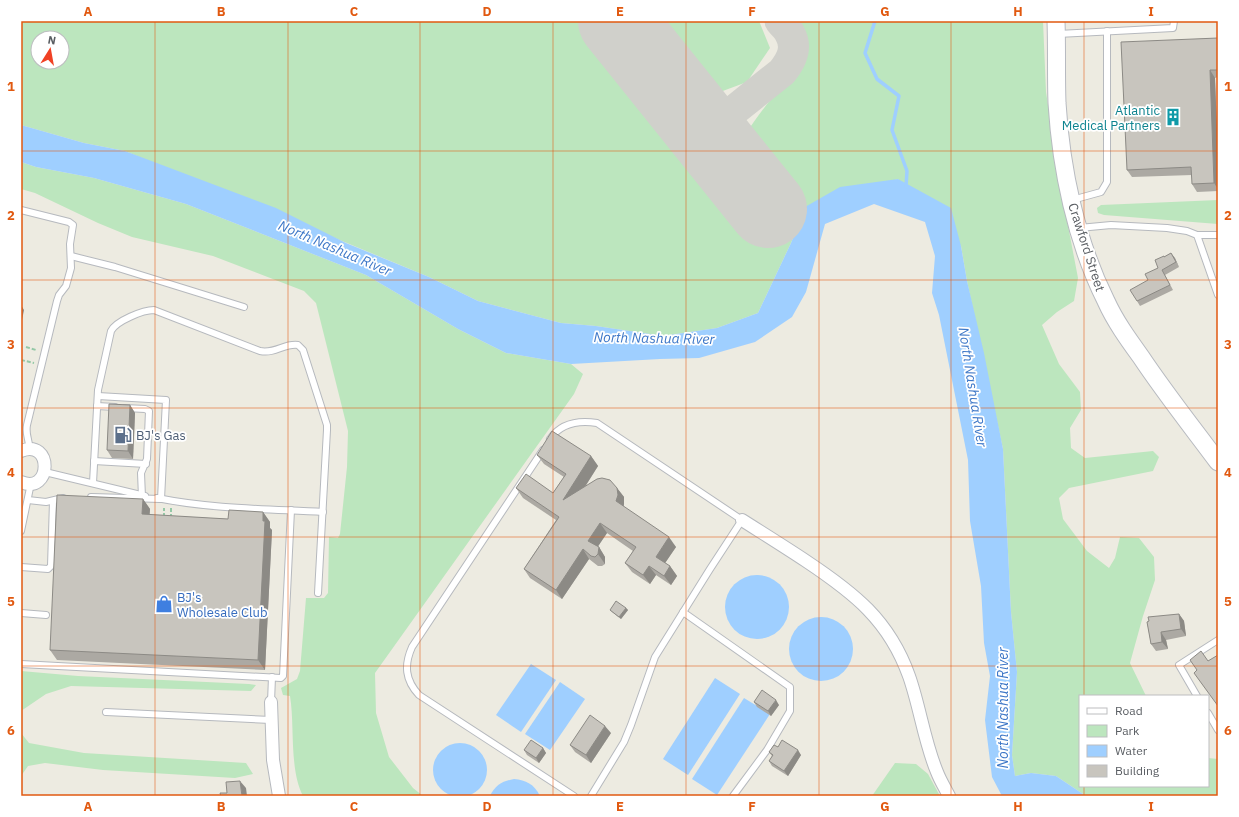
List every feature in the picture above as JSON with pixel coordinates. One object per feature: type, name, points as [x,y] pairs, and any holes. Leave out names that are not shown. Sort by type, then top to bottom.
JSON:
[{"type":"main road","name":"Crawford Street","points":[[1056,27],[1058,102],[1062,147],[1071,200],[1092,271],[1120,328],[1164,391],[1213,452]]},
{"type":"street","points":[[25,450],[38,452],[45,463],[45,472],[37,481],[26,483]]},
{"type":"street","points":[[742,520],[850,591],[886,629],[898,648],[909,675],[928,746],[935,766],[949,796]]},
{"type":"street","points":[[271,702],[273,760],[279,796]]},
{"type":"lane","points":[[1056,27],[1107,31],[1173,28],[1174,21]]},
{"type":"lane","points":[[1071,200],[1101,192],[1107,182],[1107,31]]},
{"type":"lane","points":[[21,210],[72,223],[73,228],[70,241],[71,268],[68,283],[58,298],[42,365],[23,432],[30,445],[25,450]]},
{"type":"lane","points":[[1079,228],[1111,225],[1167,228],[1187,231],[1197,236],[1218,235]]},
{"type":"lane","points":[[1197,236],[1218,295]]},
{"type":"lane","points":[[71,256],[115,267],[244,307]]},
{"type":"lane","points":[[1210,273],[1218,271]]},
{"type":"lane","points":[[93,483],[99,383],[113,328],[116,325],[145,311],[160,312],[260,351],[270,352],[290,344],[298,345],[303,350],[327,425],[318,593]]},
{"type":"lane","points":[[98,396],[166,400],[166,500]]},
{"type":"lane","points":[[97,406],[145,409],[149,411],[147,459],[141,473],[142,497]]},
{"type":"lane","points":[[574,796],[419,695],[409,682],[407,674],[408,655],[412,646],[554,433],[564,426],[574,422],[586,421],[597,423],[742,520],[655,657],[624,742],[591,796]]},
{"type":"lane","points":[[94,461],[146,464]]},
{"type":"lane","points":[[45,472],[93,483],[142,497]]},
{"type":"lane","points":[[21,531],[28,500],[26,483]]},
{"type":"lane","points":[[28,500],[42,502],[71,497]]},
{"type":"lane","points":[[86,497],[142,497],[222,507],[323,512]]},
{"type":"lane","points":[[21,567],[48,569],[51,566],[53,500]]},
{"type":"lane","points":[[21,664],[281,678],[283,676],[291,510]]},
{"type":"lane","points":[[683,612],[790,688],[790,711],[767,750],[733,796]]},
{"type":"lane","points":[[21,613],[46,615]]},
{"type":"lane","points":[[1197,695],[1179,665],[1218,640]]},
{"type":"lane","points":[[271,702],[272,678]]},
{"type":"lane","points":[[106,712],[271,720]]},
{"type":"lane","points":[[1209,716],[1218,730]]},
{"type":"path","points":[[21,360],[42,365]]},
{"type":"path","points":[[164,521],[166,500]]},
{"type":"path","points":[[166,500],[171,522]]},
{"type":"green space","points":[[21,21],[583,21],[750,227],[791,193],[745,135],[800,63],[803,54],[803,44],[801,33],[794,21],[1043,21],[1046,92],[1060,184],[1078,278],[1074,301],[1057,312],[1042,325],[1059,364],[1080,392],[1081,410],[1070,428],[1071,448],[1085,458],[1153,451],[1159,457],[1153,471],[1069,488],[1059,498],[1063,519],[1087,551],[1109,568],[1115,558],[1120,537],[1139,538],[1154,557],[1155,580],[1130,663],[1146,695],[1079,695],[1079,787],[1209,787],[1209,758],[1218,759],[1218,796],[1086,796],[1056,776],[1031,773],[1015,776],[1012,755],[1017,672],[1011,612],[1003,449],[967,281],[961,246],[898,179],[805,207],[791,243],[758,313],[717,328],[663,336],[596,326],[561,323],[478,301],[429,277],[125,151],[84,143],[21,125]]},
{"type":"green space","points":[[652,21],[759,21],[770,48],[747,82],[712,95]]},
{"type":"green space","points":[[21,162],[36,167],[94,178],[186,204],[366,275],[458,329],[506,353],[571,364],[583,374],[574,394],[375,673],[376,713],[389,757],[413,788],[423,796],[303,796],[296,773],[290,696],[283,695],[281,688],[297,679],[300,671],[306,598],[324,598],[328,593],[329,537],[338,538],[340,534],[347,467],[348,431],[316,303],[304,291],[213,256],[132,237],[98,223],[35,193],[21,189]]},
{"type":"green space","points":[[1218,200],[1218,224],[1104,215],[1098,213],[1097,208],[1101,205]]},
{"type":"green space","points":[[21,671],[78,676],[256,685],[251,691],[71,686],[46,694],[21,711]]},
{"type":"green space","points":[[21,733],[29,743],[84,753],[246,763],[253,774],[235,778],[103,770],[45,763],[28,766],[21,776]]},
{"type":"green space","points":[[895,763],[916,764],[928,774],[940,796],[872,796]]},
{"type":"water","name":"North Nashua River","points":[[21,125],[84,143],[125,151],[276,208],[346,243],[429,277],[478,301],[561,323],[596,326],[663,336],[717,328],[758,313],[791,243],[805,207],[840,187],[898,179],[951,208],[961,246],[967,281],[984,353],[1003,449],[1011,612],[1017,672],[1012,755],[1015,776],[1031,773],[1056,776],[1086,796],[1002,796],[992,777],[985,720],[990,676],[984,643],[981,586],[970,521],[968,460],[939,315],[932,293],[935,256],[925,222],[874,204],[825,224],[806,292],[792,317],[755,342],[699,358],[571,364],[506,353],[458,329],[366,275],[186,204],[94,178],[36,167],[21,162]]},
{"type":"water","points":[[751,575],[763,575],[780,584],[787,595],[789,607],[787,619],[780,630],[763,639],[751,639],[739,634],[730,625],[725,613],[725,601],[730,589],[739,580]]},
{"type":"water","points":[[815,617],[827,617],[844,626],[851,637],[853,649],[851,661],[844,672],[827,681],[815,681],[803,676],[794,667],[789,655],[789,643],[794,631],[803,622]]},
{"type":"water","points":[[531,664],[556,680],[521,732],[496,715]]},
{"type":"water","points":[[715,678],[740,694],[688,775],[663,759]]},
{"type":"water","points":[[560,682],[585,699],[550,750],[525,734]]},
{"type":"water","points":[[744,698],[770,714],[717,795],[692,779]]},
{"type":"water","points":[[460,743],[475,748],[479,751],[482,755],[487,770],[482,785],[479,789],[475,792],[460,797],[445,792],[441,789],[438,785],[433,770],[438,755],[441,751],[445,748]]},
{"type":"water","points":[[514,779],[529,783],[535,788],[540,796],[490,796],[494,789],[500,784]]},
{"type":"building","name":"Atlantic Medical Partners","points":[[1218,38],[1218,70],[1210,70],[1214,183],[1192,184],[1191,167],[1127,170],[1121,42]]},
{"type":"building","points":[[1171,253],[1176,262],[1162,270],[1170,285],[1137,301],[1130,290],[1148,280],[1145,274],[1158,268],[1155,260]]},
{"type":"building","name":"BJ's Gas","points":[[109,404],[130,405],[128,451],[107,450]]},
{"type":"building","points":[[552,431],[591,456],[563,500],[597,479],[602,478],[610,480],[617,488],[618,495],[616,501],[669,537],[656,557],[670,566],[664,576],[649,566],[643,575],[625,563],[636,547],[600,523],[588,541],[599,547],[598,554],[595,557],[591,556],[583,549],[556,590],[524,569],[559,517],[516,488],[526,474],[553,493],[566,474],[537,455]]},
{"type":"building","name":"BJ's Wholesale Club","points":[[57,495],[143,499],[142,514],[228,519],[229,510],[263,512],[263,521],[265,521],[258,660],[50,650]]},
{"type":"building","points":[[616,601],[626,608],[619,617],[610,610]]},
{"type":"building","points":[[1179,614],[1181,629],[1161,632],[1162,642],[1151,644],[1147,622],[1149,621],[1148,617]]},
{"type":"building","points":[[1201,651],[1208,661],[1218,655],[1218,706],[1194,673],[1197,670],[1190,660]]},
{"type":"building","points":[[762,690],[776,700],[768,711],[754,702]]},
{"type":"building","points":[[590,715],[605,726],[586,755],[570,745]]},
{"type":"building","points":[[531,740],[543,748],[536,758],[524,750]]},
{"type":"building","points":[[782,740],[798,750],[784,771],[769,761],[773,755],[769,752],[774,745],[778,747]]},
{"type":"building","points":[[240,781],[242,796],[221,796],[220,793],[227,793],[226,782]]},
{"type":"waterway","points":[[875,21],[865,53],[877,79],[899,96],[892,130],[907,171],[906,187]]},
{"type":"taxiway","points":[[685,104],[696,112],[707,117],[713,118],[725,115],[732,112],[782,72],[791,59],[793,44],[789,32],[780,21]]},
{"type":"runway","points":[[617,21],[768,209]]},
{"type":"place","name":"Atlantic Medical Partners","points":[[1173,117]]},
{"type":"place","name":"BJ's Gas","points":[[123,435]]},
{"type":"place","name":"BJ's Wholesale Club","points":[[164,604]]}]
